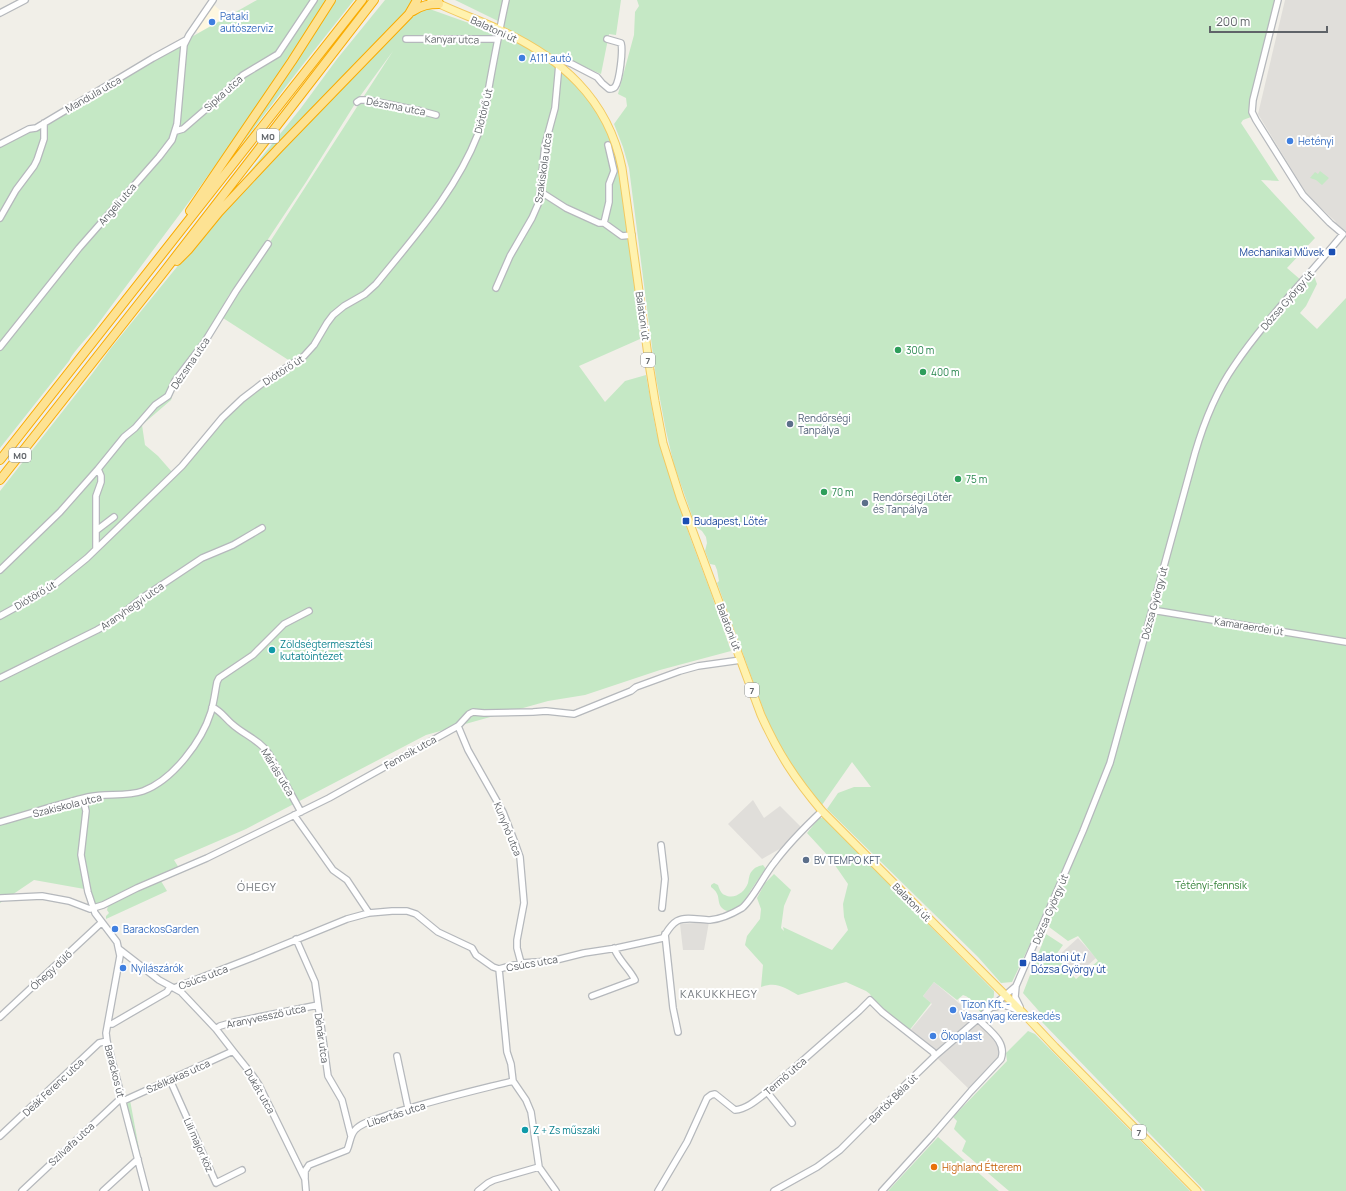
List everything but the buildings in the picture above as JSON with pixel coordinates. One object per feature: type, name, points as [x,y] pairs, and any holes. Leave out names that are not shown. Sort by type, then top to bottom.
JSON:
[{"type":"highway","points":[[176,237],[180,224],[292,61],[331,0]]},
{"type":"highway","name":"M0","points":[[0,460],[362,0]]},
{"type":"highway","name":"M0","points":[[0,480],[163,273],[374,0]]},
{"type":"highway","points":[[409,14],[417,0]]},
{"type":"highway","points":[[163,273],[188,250],[219,212],[409,14],[420,6],[438,2]]},
{"type":"main road","name":"Balatoni út","points":[[431,0],[499,29],[539,50],[559,64],[580,83],[601,112],[612,133],[618,149],[622,168],[654,401],[667,456],[761,715],[788,768],[803,789],[822,810],[1197,1191]]},
{"type":"street","points":[[0,14],[25,0]]},
{"type":"street","points":[[186,40],[213,0]]},
{"type":"street","name":"Sipka utca","points":[[176,131],[183,129],[243,75],[278,54],[314,0]]},
{"type":"street","name":"Diótörő út","points":[[0,616],[49,589],[87,558],[182,466],[222,418],[242,399],[264,382],[299,360],[310,351],[329,319],[339,310],[365,294],[376,284],[443,200],[466,162],[479,133],[506,0]]},
{"type":"street","name":"Dózsa György út","points":[[1006,996],[1016,986],[1083,831],[1110,763],[1197,446],[1217,395],[1233,367],[1249,345],[1343,234],[1303,195],[1252,112],[1253,100],[1278,0]]},
{"type":"street","name":"Kanyar utca","points":[[406,39],[498,39]]},
{"type":"street","points":[[559,64],[563,61],[572,64],[597,76],[609,89],[613,89],[618,76],[622,48],[621,43],[607,39]]},
{"type":"street","name":"Mandula utca","points":[[0,144],[29,129],[36,128],[186,40]]},
{"type":"street","name":"Angeli utca","points":[[0,347],[79,248],[168,146],[176,131],[183,51],[186,40]]},
{"type":"street","name":"Szakiskola utca","points":[[496,288],[510,256],[535,213],[539,202],[545,145],[555,108],[559,64]]},
{"type":"street","name":"Dézsma utca","points":[[357,102],[360,100],[368,100],[436,115]]},
{"type":"street","points":[[0,218],[16,190],[37,160],[44,139],[44,123]]},
{"type":"street","points":[[604,223],[609,202],[609,184],[614,171],[608,145]]},
{"type":"street","points":[[541,192],[566,208],[599,223],[604,223],[622,236],[632,235]]},
{"type":"street","name":"Dézsma utca","points":[[0,570],[60,512],[98,470],[124,437],[135,428],[155,405],[168,396],[175,381],[204,343],[236,291],[268,244]]},
{"type":"street","points":[[96,548],[96,496],[101,476],[98,470]]},
{"type":"street","points":[[97,530],[114,516]]},
{"type":"street","name":"Aranyhegyi utca","points":[[0,678],[113,621],[145,596],[197,561],[233,545],[262,528]]},
{"type":"street","name":"Kamaraerdei út","points":[[1152,610],[1346,642]]},
{"type":"street","name":"Szakiskola utca","points":[[0,822],[94,796],[138,792],[164,780],[184,760],[203,730],[212,707],[219,678],[253,655],[284,624],[309,611]]},
{"type":"street","name":"Fennsík utca","points":[[93,908],[104,905],[137,888],[207,858],[330,798],[458,726],[469,714],[473,712],[546,711],[574,714],[631,691],[636,687],[680,671],[698,666],[741,660]]},
{"type":"street","name":"Máriás utca","points":[[212,707],[221,712],[232,724],[256,740],[267,751],[301,812]]},
{"type":"street","name":"Kunyhó utca","points":[[458,726],[468,750],[503,812],[516,843],[520,857],[524,909],[517,940],[517,948],[521,963]]},
{"type":"street","points":[[83,799],[86,811],[81,851],[88,892],[93,908],[117,942],[119,949]]},
{"type":"street","name":"Csúcs utca","points":[[108,1024],[112,1024],[168,992],[172,987],[346,919],[369,913],[399,910],[416,914],[438,932],[472,948],[476,955],[493,967],[499,969],[521,963],[552,961],[584,953],[663,938],[670,926],[678,921],[687,919],[710,920],[723,917],[743,906],[778,857],[822,810]]},
{"type":"street","points":[[294,815],[333,870],[347,880],[369,913]]},
{"type":"street","points":[[661,845],[665,879],[662,908]]},
{"type":"street","points":[[0,898],[42,896],[76,903],[89,909],[93,908]]},
{"type":"street","name":"Óhegy dűlő","points":[[0,1017],[102,922]]},
{"type":"street","points":[[665,934],[673,1008],[678,1032]]},
{"type":"street","name":"Dénár utca","points":[[296,939],[315,982],[328,1076],[342,1100],[351,1136]]},
{"type":"street","points":[[592,996],[635,980],[619,959],[614,948]]},
{"type":"street","name":"Dukát utca","points":[[119,949],[141,966],[181,992],[216,1029],[253,1076],[259,1085],[304,1179],[306,1191]]},
{"type":"street","name":"Barackos út","points":[[119,949],[120,956],[106,1033],[146,1191]]},
{"type":"street","points":[[499,969],[507,1052],[514,1082],[526,1100],[530,1112],[539,1166],[556,1191]]},
{"type":"street","points":[[1016,986],[1016,1000],[1024,1014]]},
{"type":"street","name":"Bartók Béla út","points":[[774,1191],[817,1167],[840,1150],[935,1056],[1006,996]]},
{"type":"street","name":"Termő utca","points":[[658,1191],[687,1142],[707,1098],[711,1094],[715,1094],[731,1108],[736,1110],[740,1110],[752,1103],[767,1092],[860,1012],[870,1000],[887,1016],[933,1052],[935,1056]]},
{"type":"street","name":"Aranyvessző utca","points":[[216,1029],[220,1026],[234,1022],[318,1005]]},
{"type":"street","points":[[993,1007],[1004,1005],[1014,1008],[1024,1014]]},
{"type":"street","points":[[882,1191],[932,1136],[970,1091],[1001,1059],[1003,1054],[1001,1043],[979,1020]]},
{"type":"street","name":"Deák Ferenc utca","points":[[0,1136],[99,1043],[107,1040]]},
{"type":"street","name":"Szélkakas utca","points":[[122,1100],[233,1051]]},
{"type":"street","points":[[398,1056],[408,1108]]},
{"type":"street","name":"Lili major köz","points":[[170,1080],[216,1183],[242,1170]]},
{"type":"street","name":"Libertás utca","points":[[304,1179],[305,1171],[309,1165],[347,1150],[351,1136],[355,1130],[364,1124],[408,1108],[514,1082]]},
{"type":"street","points":[[767,1092],[792,1123]]},
{"type":"street","name":"Szilvafa utca","points":[[22,1191],[118,1101],[122,1100]]},
{"type":"street","points":[[103,1191],[138,1159]]},
{"type":"street","points":[[478,1191],[494,1180],[539,1166]]},
{"type":"shaded area","name":"Mechanikai Művek","points":[[1285,0],[1346,0],[1346,231],[1345,230],[1343,232],[1334,224],[1336,222],[1319,206],[1314,205],[1258,114]]},
{"type":"shaded area","points":[[214,5],[228,17],[198,33],[195,30]]},
{"type":"shaded area","points":[[753,800],[764,818],[780,806],[801,827],[783,847],[762,859],[728,824]]},
{"type":"shaded area","points":[[709,922],[704,950],[683,950],[680,924]]},
{"type":"shaded area","points":[[1078,938],[1096,958],[1076,976],[1058,956]]},
{"type":"shaded area","points":[[934,982],[979,1020],[998,1039],[1003,1054],[971,1091],[935,1056],[908,1033],[932,1004],[923,996]]},
{"type":"green space","points":[[257,0],[327,0],[248,118],[186,205],[95,328],[0,448],[0,144]]},
{"type":"green space","points":[[334,0],[354,0],[241,145],[323,20]]},
{"type":"green space","points":[[385,0],[414,1],[411,6],[238,186],[301,108],[337,59]]},
{"type":"green space","points":[[455,0],[621,0],[616,35],[609,34],[601,74],[575,63],[557,59],[538,46],[503,28],[498,21]]},
{"type":"green space","name":"Tétényi-fennsík","points":[[637,0],[1275,0],[1249,106],[1251,117],[1243,120],[1241,123],[1279,181],[1261,180],[1315,238],[1287,268],[1302,281],[1314,276],[1317,284],[1306,306],[1300,313],[1317,329],[1346,298],[1346,1191],[1205,1191],[1042,1022],[1045,1018],[1023,993],[1046,934],[1063,945],[1055,956],[1076,979],[1098,961],[1078,936],[1068,941],[1041,921],[1012,982],[1001,983],[978,957],[827,809],[838,793],[854,787],[871,787],[852,762],[822,805],[797,776],[772,733],[717,583],[719,581],[717,570],[715,565],[710,564],[705,551],[707,543],[706,537],[702,531],[696,527],[674,465],[666,431],[656,378],[629,168],[614,124],[627,106],[626,98],[618,94],[634,35],[635,12],[639,6]]},
{"type":"green space","points":[[424,7],[494,32],[534,51],[555,64],[588,97],[601,117],[618,159],[630,239],[640,339],[579,366],[605,402],[625,381],[646,375],[656,430],[666,465],[731,651],[660,670],[585,695],[548,701],[426,735],[246,829],[174,860],[179,868],[108,901],[96,905],[94,904],[90,890],[34,880],[0,903],[0,491],[111,348],[185,257],[225,211],[253,180],[419,10]],"holes":[[[393,51],[237,293],[223,318],[217,315],[306,182],[358,99]],[[223,318],[290,361],[251,389],[198,448],[172,472],[158,456],[145,445],[142,425],[171,400],[175,386]]]},
{"type":"green space","points":[[1320,171],[1329,178],[1322,185],[1316,180],[1310,178],[1315,172],[1318,174]]},
{"type":"green space","points":[[819,818],[824,818],[994,991],[992,1001],[981,1013],[974,1002],[969,998],[963,995],[957,1000],[934,982],[923,996],[931,1003],[908,1032],[873,1000],[870,994],[846,982],[798,995],[781,986],[767,985],[761,987],[763,965],[745,945],[747,936],[760,919],[761,909],[757,898],[765,883],[774,874],[791,890],[784,906],[781,928],[784,931],[783,927],[832,950],[848,930],[844,917],[843,904],[848,884],[830,858],[807,833]]},
{"type":"green space","points":[[763,865],[766,869],[742,906],[734,911],[728,911],[722,908],[719,903],[718,895],[711,885],[714,883],[718,885],[720,891],[724,894],[728,896],[735,896],[742,892],[747,886],[750,874],[753,870]]},
{"type":"green space","points":[[161,881],[167,891],[106,919],[106,916],[109,913],[107,910],[108,906],[120,898]]},
{"type":"green space","points":[[1028,1031],[1035,1034],[1190,1191],[1009,1191],[962,1151],[966,1141],[954,1129],[957,1121],[953,1117],[1007,1061],[1006,1053]]},
{"type":"green space","points":[[130,1100],[140,1154],[126,1102]]},
{"type":"green space","points":[[938,1137],[999,1191],[888,1191]]},
{"type":"place","name":"Pataki autószerviz","points":[[212,22]]},
{"type":"place","name":"A111 autó","points":[[522,58]]},
{"type":"place","name":"Hetényi","points":[[1290,141]]},
{"type":"place","name":"Mechanikai Művek","points":[[1332,252]]},
{"type":"place","name":"300 m","points":[[898,350]]},
{"type":"place","name":"400 m","points":[[923,372]]},
{"type":"place","name":"Rendőrségi Tanpálya","points":[[790,424]]},
{"type":"place","name":"75 m","points":[[958,479]]},
{"type":"place","name":"70 m","points":[[824,492]]},
{"type":"place","name":"Rendőrségi Lőtér és Tanpálya","points":[[865,503]]},
{"type":"place","name":"Budapest, Lőtér","points":[[686,521]]},
{"type":"place","name":"Zöldségtermesztési kutatóintézet","points":[[272,650]]},
{"type":"place","name":"BV TEMPO KFT","points":[[806,860]]},
{"type":"place","name":"BarackosGarden","points":[[115,929]]},
{"type":"place","name":"Balatoni út / Dózsa György út","points":[[1023,963]]},
{"type":"place","name":"Nyílászárók","points":[[123,968]]},
{"type":"place","name":"Tizon Kft. - Vasanyag kereskedés","points":[[953,1010]]},
{"type":"place","name":"Ökoplast","points":[[933,1036]]},
{"type":"place","name":"Z + Zs műszaki","points":[[525,1130]]},
{"type":"place","name":"Highland Étterem","points":[[934,1167]]},
{"type":"district","name":"ÓHEGY","points":[[257,886]]},
{"type":"district","name":"KAKUKKHEGY","points":[[719,993]]}]
